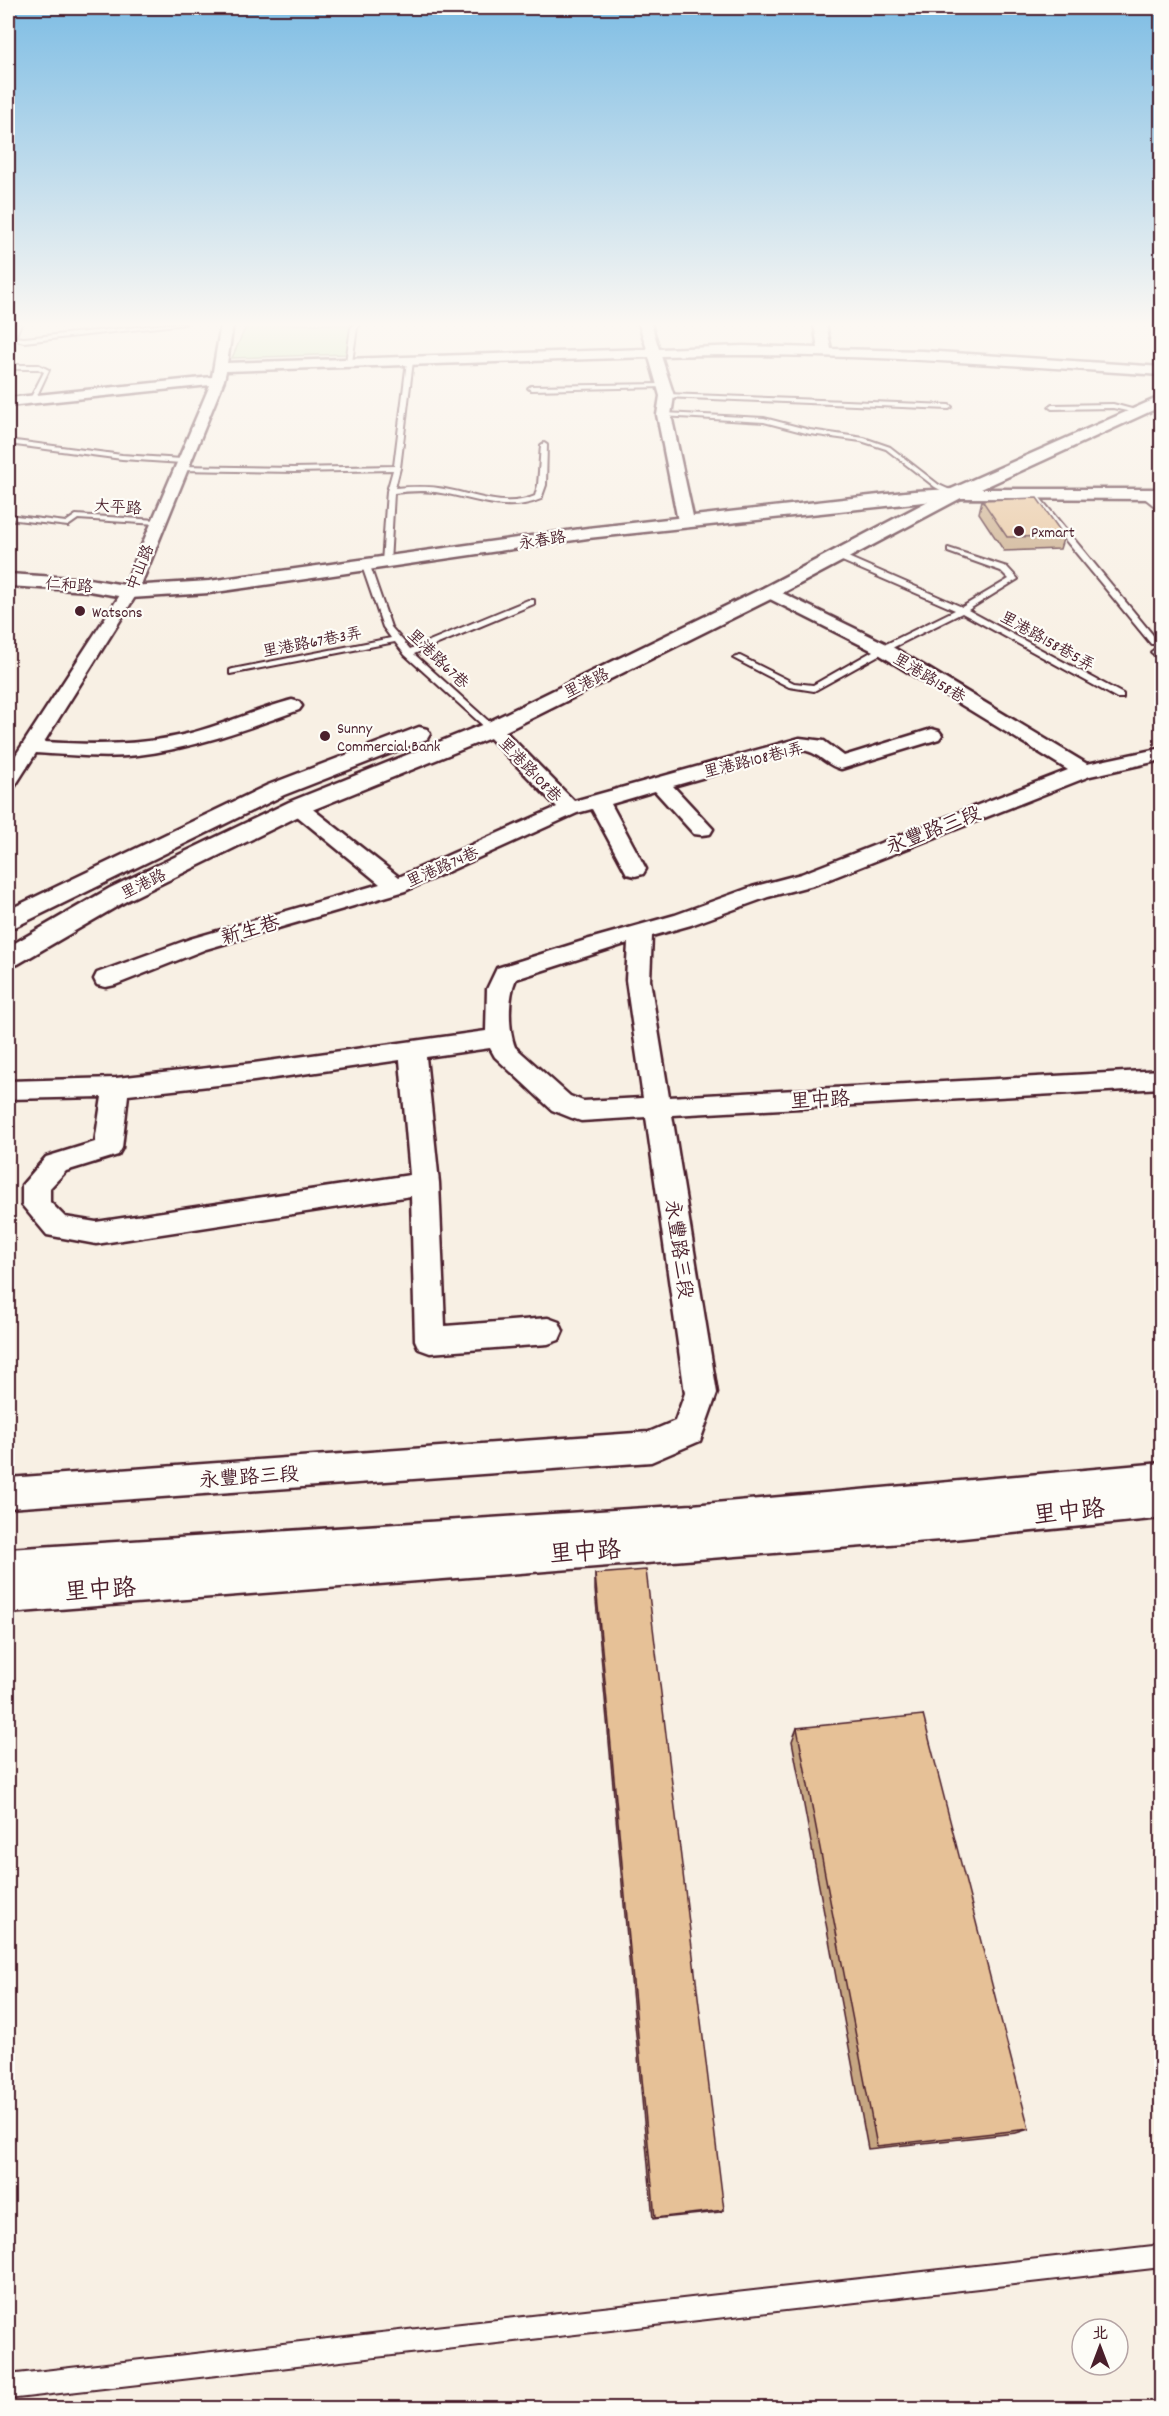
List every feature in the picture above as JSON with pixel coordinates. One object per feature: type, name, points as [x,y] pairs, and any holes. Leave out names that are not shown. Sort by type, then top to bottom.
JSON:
[{"type":"main road","name":"里港路","points":[[8,958],[119,894],[298,807],[492,729],[770,592],[838,556],[946,490],[1052,437]]},
{"type":"main road","name":"里港路","points":[[946,490],[1074,437]]},
{"type":"main road","name":"永春路","points":[[130,592],[209,587],[386,564],[588,532],[914,496],[946,490],[1032,494],[1153,494]]},
{"type":"main road","name":"里港路","points":[[578,663],[846,534],[914,496]]},
{"type":"main road","name":"仁和路","points":[[8,580],[89,585],[130,592]]},
{"type":"main road","name":"里港路","points":[[8,920],[276,790],[496,702]]},
{"type":"street","name":"中山路","points":[[8,782],[130,592],[193,437]]},
{"type":"street","points":[[669,437],[686,521]]},
{"type":"street","name":"里港路158巷","points":[[770,592],[884,649],[1084,771]]},
{"type":"street","points":[[32,747],[91,751],[136,749],[218,733],[292,706]]},
{"type":"street","name":"里港路108巷","points":[[492,729],[570,809]]},
{"type":"street","name":"里港路108巷1弄","points":[[570,809],[800,744],[817,745],[841,763],[932,735]]},
{"type":"street","name":"永豐路三段","points":[[8,1493],[651,1447],[688,1431],[701,1393],[638,980],[640,932],[684,920],[760,892],[808,879],[1084,771],[1161,754]]},
{"type":"street","points":[[660,784],[702,829]]},
{"type":"street","points":[[599,802],[635,869]]},
{"type":"street","name":"里港路74巷","points":[[298,807],[397,886],[570,809]]},
{"type":"street","name":"新生巷","points":[[106,979],[198,944],[397,886]]},
{"type":"street","points":[[8,1090],[117,1087],[254,1072],[499,1038],[499,989],[506,974],[640,932]]},
{"type":"street","name":"里中路","points":[[499,1038],[504,1051],[561,1103],[581,1111],[1161,1079]]},
{"type":"street","points":[[412,1049],[425,1183],[430,1340],[548,1331]]},
{"type":"street","points":[[117,1087],[108,1148],[56,1164],[36,1185],[36,1205],[57,1227],[96,1233],[425,1183]]},
{"type":"street","name":"里中路","points":[[8,1566],[692,1521],[1161,1478]]},
{"type":"street","name":"里中路","points":[[8,1596],[953,1523],[1161,1502]]},
{"type":"lane","points":[[386,564],[391,491],[397,468],[401,437]]},
{"type":"lane","points":[[845,437],[862,439],[888,448],[946,490]]},
{"type":"lane","points":[[8,442],[181,465],[294,470],[397,468]]},
{"type":"lane","points":[[391,491],[438,490],[501,503],[531,502],[538,497],[542,485],[544,445]]},
{"type":"lane","points":[[1032,494],[1154,642]]},
{"type":"lane","points":[[1153,494],[1161,510]]},
{"type":"lane","name":"大平路","points":[[8,518],[68,524],[76,517],[158,522]]},
{"type":"lane","name":"里港路158巷5弄","points":[[737,658],[792,685],[814,688],[884,649],[962,610],[1014,579],[1004,569],[951,550]]},
{"type":"lane","name":"里港路158巷5弄","points":[[838,556],[962,610],[1120,696]]},
{"type":"lane","name":"里港路67巷","points":[[366,566],[387,627],[408,654],[492,729]]},
{"type":"lane","points":[[408,654],[531,602]]},
{"type":"lane","name":"里港路67巷3弄","points":[[233,672],[397,639]]},
{"type":"lane","points":[[8,2387],[1161,2256]]},
{"type":"building","points":[[1037,498],[1064,536],[1007,537],[982,500]]},
{"type":"building","points":[[646,1570],[724,2210],[655,2218],[595,1574]]},
{"type":"building","points":[[923,1715],[1029,2129],[877,2146],[797,1728]]},
{"type":"place","name":"Pxmart","points":[[1019,531]]},
{"type":"place","name":"Watsons","points":[[80,611]]},
{"type":"place","name":"Sunny Commercial Bank","points":[[325,736]]}]
